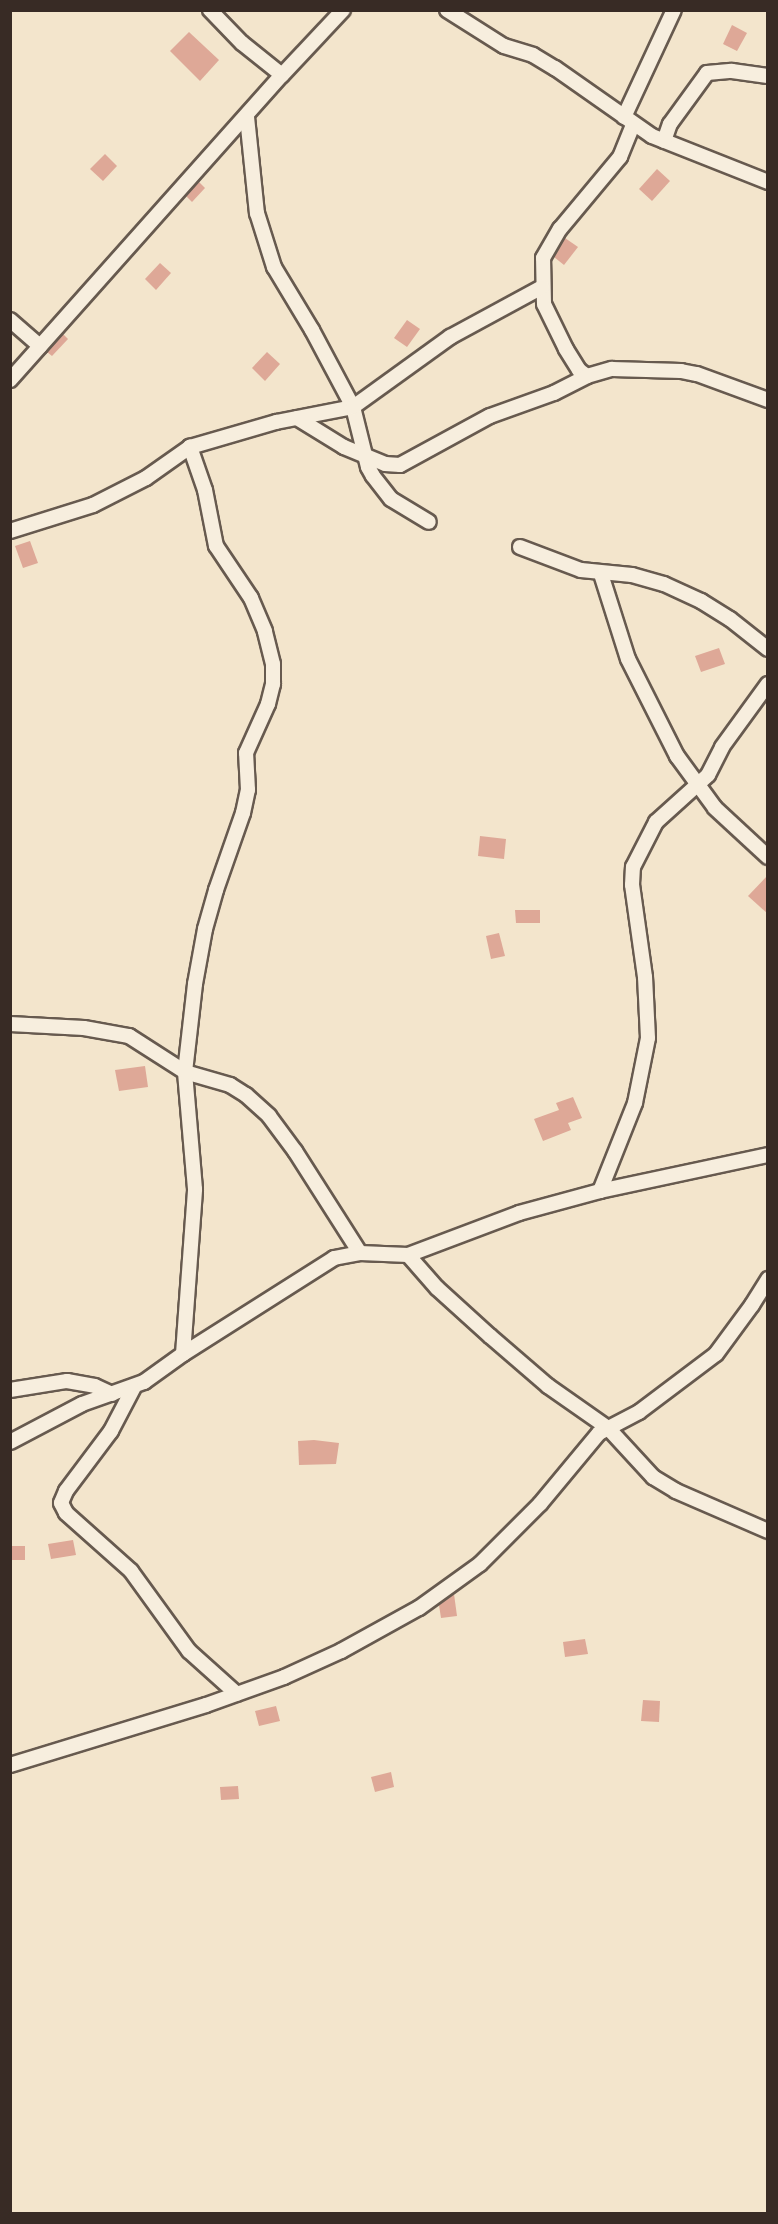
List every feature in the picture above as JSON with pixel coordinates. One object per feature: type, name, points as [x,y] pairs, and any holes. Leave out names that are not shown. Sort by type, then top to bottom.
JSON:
[{"type":"street","points":[[210,10],[242,43],[282,75]]},
{"type":"street","points":[[10,380],[247,117],[282,75],[343,10]]},
{"type":"street","points":[[447,10],[504,46],[533,55],[555,68],[628,120],[664,141],[768,182]]},
{"type":"street","points":[[587,376],[579,370],[566,349],[544,304],[543,258],[546,250],[620,157],[628,120],[674,10]]},
{"type":"street","points":[[664,141],[670,124],[707,73],[732,70],[768,76]]},
{"type":"street","points":[[247,117],[257,213],[267,247],[282,283],[312,330],[353,407],[365,455],[373,476],[391,499],[429,522]]},
{"type":"street","points":[[10,531],[93,506],[165,466],[190,447],[261,426],[353,407],[440,344],[542,287]]},
{"type":"street","points":[[10,320],[40,345]]},
{"type":"street","points":[[297,418],[331,440],[385,464],[405,464],[490,416],[554,393],[587,376],[612,369],[681,371],[720,381],[768,400]]},
{"type":"street","points":[[183,1354],[195,1189],[185,1072],[195,984],[205,929],[222,868],[243,813],[248,790],[246,753],[268,704],[273,684],[273,664],[266,631],[251,598],[216,546],[205,490],[190,447]]},
{"type":"street","points":[[520,547],[568,567],[601,574],[632,575],[664,584],[701,601],[730,619],[768,649]]},
{"type":"street","points":[[601,574],[628,659],[673,748],[697,786],[715,808],[768,857]]},
{"type":"street","points":[[600,1191],[635,1103],[648,1038],[645,977],[632,885],[633,867],[656,822],[708,775],[722,747],[768,684]]},
{"type":"street","points":[[10,1024],[84,1028],[129,1036],[185,1072],[230,1085],[258,1105],[295,1151],[360,1253]]},
{"type":"street","points":[[10,1442],[82,1404],[134,1388],[328,1261],[360,1253],[408,1255],[519,1213],[600,1191],[768,1155]]},
{"type":"street","points":[[408,1255],[437,1288],[490,1336],[548,1386],[608,1428],[653,1477],[676,1491],[768,1531]]},
{"type":"street","points":[[10,1765],[74,1747],[284,1677],[392,1624],[437,1596],[480,1564],[540,1504],[590,1442],[608,1428],[639,1412],[716,1354],[768,1279]]},
{"type":"street","points":[[10,1390],[67,1381],[95,1386],[112,1394]]},
{"type":"street","points":[[134,1388],[111,1431],[66,1491],[61,1503],[72,1519],[131,1571],[189,1651],[237,1694]]},
{"type":"building","points":[[732,25],[747,33],[737,51],[723,44]]},
{"type":"building","points":[[189,32],[219,60],[200,81],[170,51]]},
{"type":"building","points":[[105,154],[117,166],[103,181],[90,169]]},
{"type":"building","points":[[657,169],[670,181],[652,201],[639,189]]},
{"type":"building","points":[[199,182],[205,188],[192,202],[186,196]]},
{"type":"building","points":[[565,238],[578,247],[564,265],[554,257]]},
{"type":"building","points":[[160,263],[171,273],[156,290],[145,279]]},
{"type":"building","points":[[407,320],[420,329],[407,347],[394,338]]},
{"type":"building","points":[[63,334],[68,339],[52,356],[47,352]]},
{"type":"building","points":[[267,352],[280,364],[265,381],[252,368]]},
{"type":"building","points":[[30,541],[38,563],[23,568],[15,546]]},
{"type":"building","points":[[719,648],[725,664],[701,672],[695,656]]},
{"type":"building","points":[[480,836],[506,839],[504,859],[478,856]]},
{"type":"building","points":[[768,875],[768,914],[748,896]]},
{"type":"building","points":[[515,910],[540,910],[540,923],[516,923]]},
{"type":"building","points":[[499,933],[505,956],[491,959],[486,936]]},
{"type":"building","points":[[145,1066],[148,1087],[119,1091],[115,1070]]},
{"type":"building","points":[[573,1097],[582,1118],[568,1123],[571,1130],[543,1141],[534,1119],[559,1110],[556,1103]]},
{"type":"building","points":[[298,1441],[339,1443],[336,1464],[299,1465]]},
{"type":"building","points":[[73,1540],[76,1555],[51,1559],[48,1544]]},
{"type":"building","points":[[10,1546],[25,1546],[25,1560],[10,1560]]},
{"type":"building","points":[[454,1594],[457,1616],[441,1618],[439,1605]]},
{"type":"building","points":[[585,1639],[588,1654],[565,1657],[563,1642]]},
{"type":"building","points":[[643,1700],[660,1701],[659,1722],[641,1721]]},
{"type":"building","points":[[276,1706],[280,1721],[259,1726],[255,1711]]},
{"type":"building","points":[[391,1772],[394,1787],[375,1792],[371,1777]]},
{"type":"building","points":[[238,1786],[239,1799],[221,1800],[220,1787]]}]
